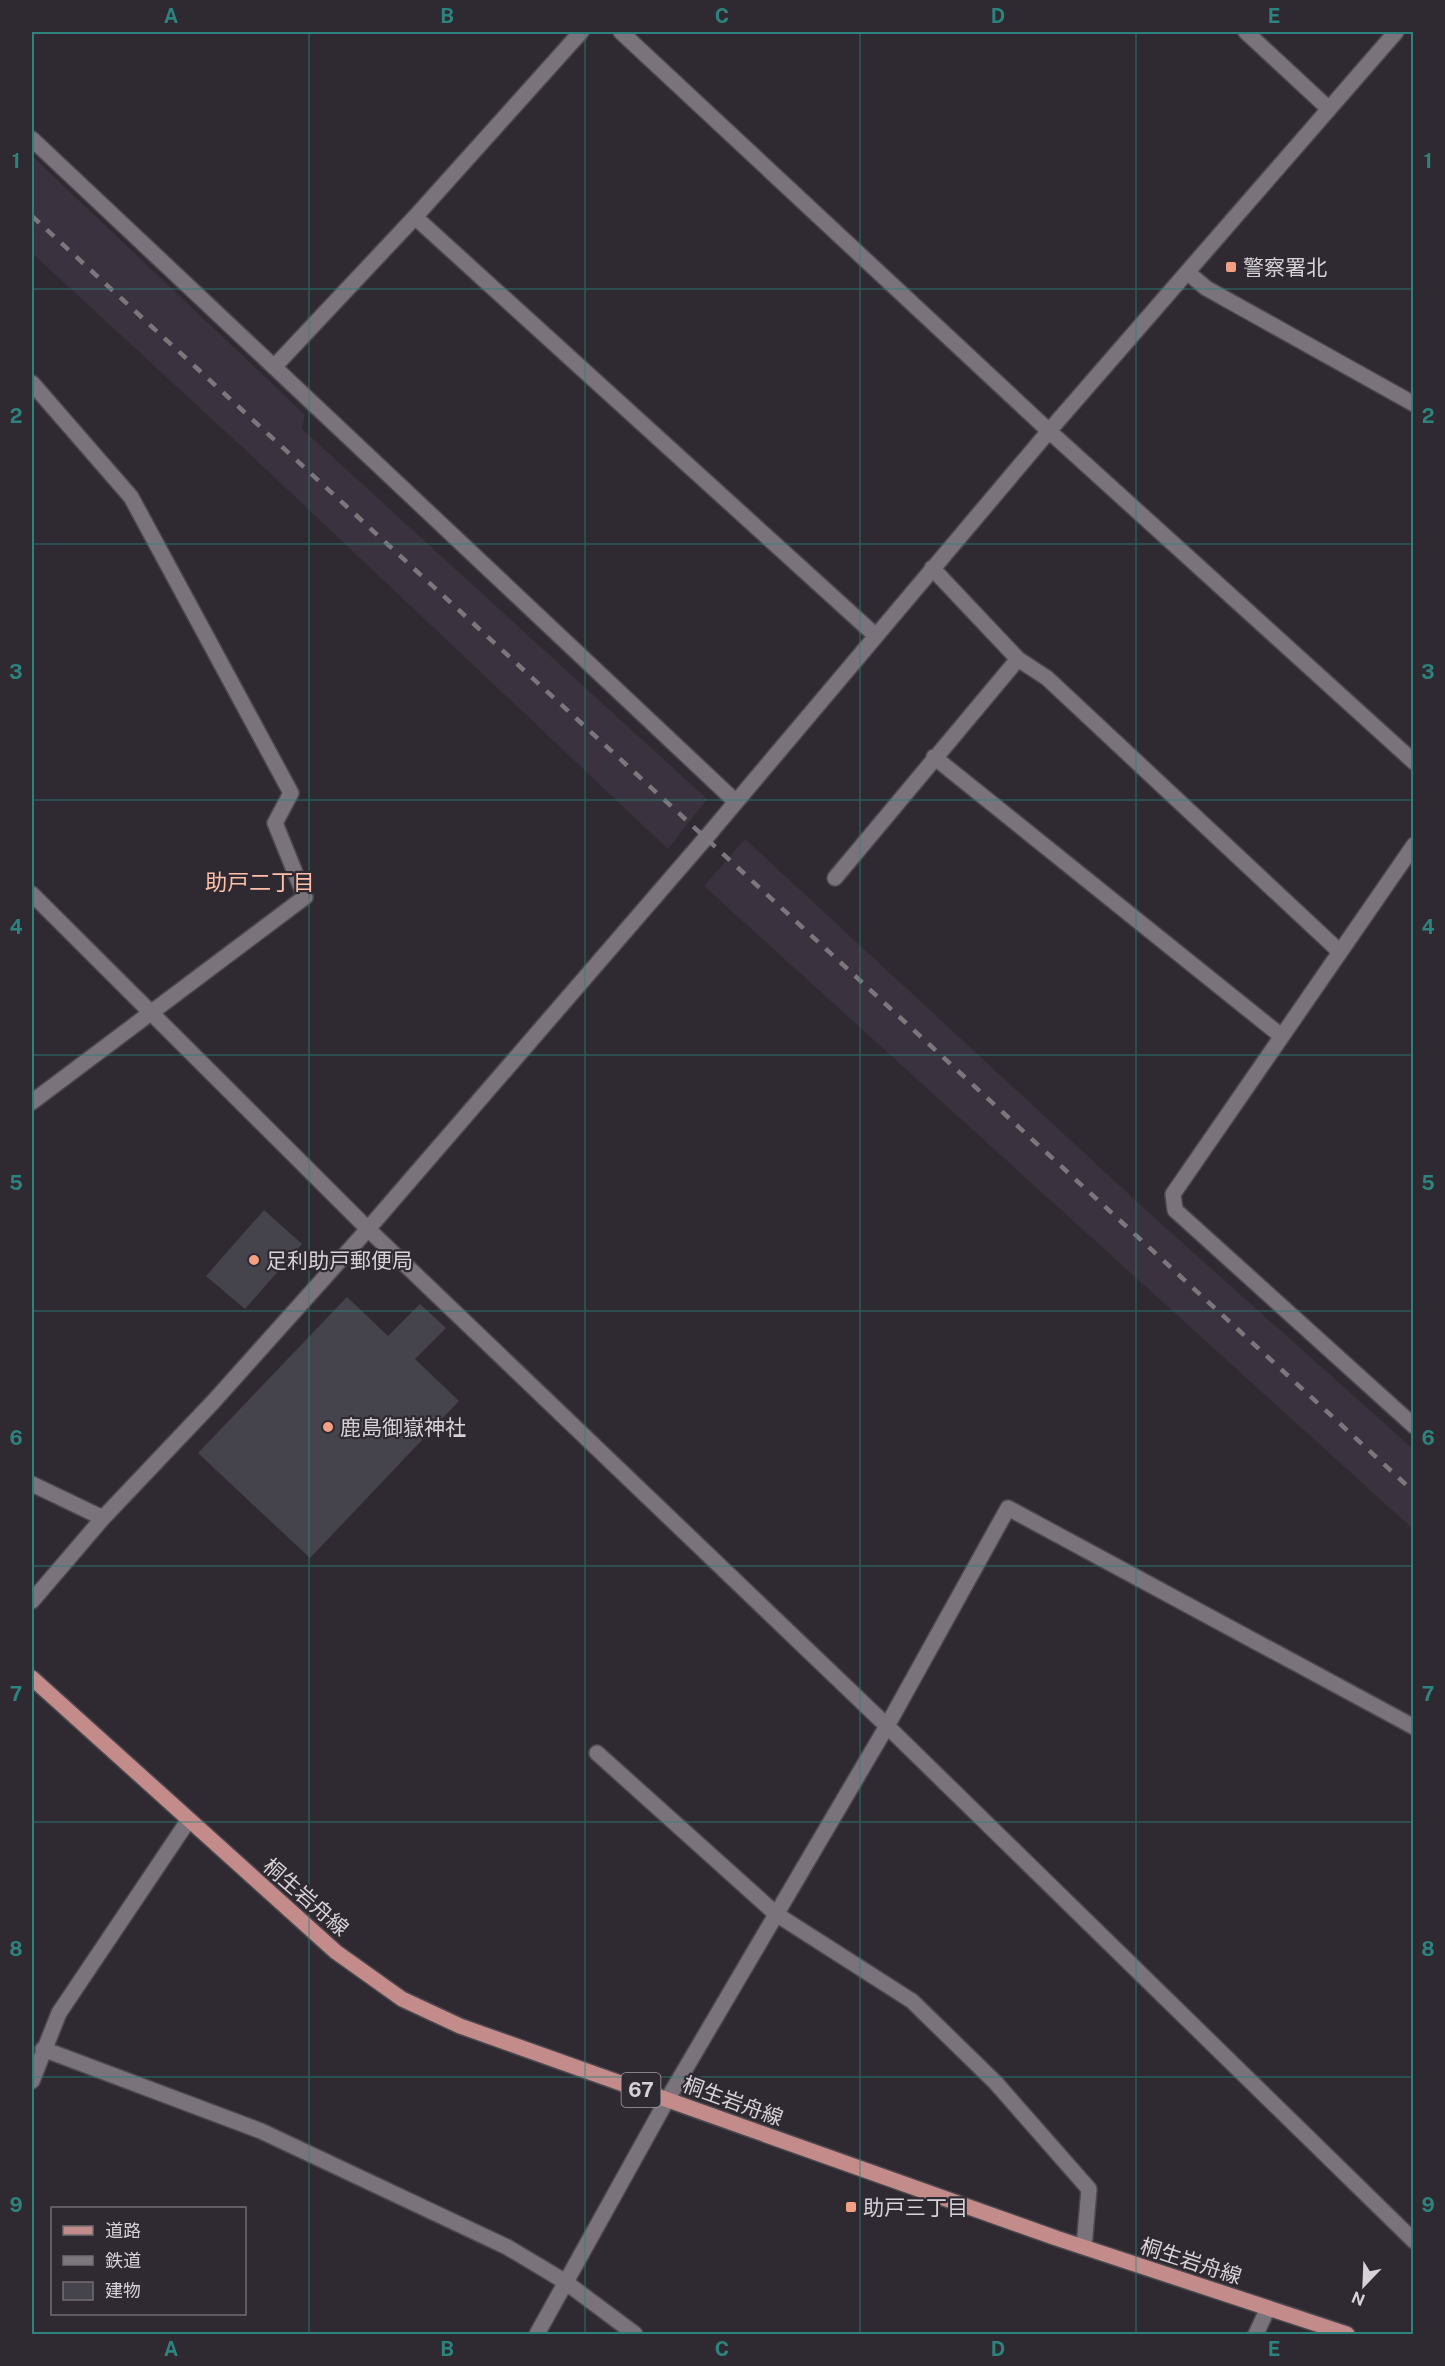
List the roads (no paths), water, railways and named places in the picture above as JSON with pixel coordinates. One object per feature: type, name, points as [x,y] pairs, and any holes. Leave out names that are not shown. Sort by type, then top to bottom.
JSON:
[{"type":"main road","name":"桐生岩舟線","points":[[32,1678],[336,1952],[402,1999],[460,2026],[667,2100],[1084,2247],[1347,2334]]},
{"type":"street","points":[[274,367],[415,217],[581,32]]},
{"type":"street","points":[[621,32],[1048,431],[1413,762]]},
{"type":"street","points":[[1246,32],[1329,109]]},
{"type":"street","points":[[32,1601],[103,1518],[214,1401],[368,1229],[736,802],[1048,431],[1396,32]]},
{"type":"street","points":[[32,140],[736,802]]},
{"type":"street","points":[[415,217],[875,635]]},
{"type":"street","points":[[1187,272],[1206,288],[1413,404]]},
{"type":"street","points":[[32,383],[131,497],[291,793],[275,823],[305,897],[32,1102]]},
{"type":"street","points":[[932,568],[1018,659],[1047,678],[1339,951]]},
{"type":"street","points":[[835,878],[1018,659]]},
{"type":"street","points":[[934,757],[1280,1035]]},
{"type":"street","points":[[1413,845],[1280,1035],[1173,1194],[1175,1210],[1413,1426]]},
{"type":"street","points":[[32,894],[368,1229],[887,1726],[1413,2241]]},
{"type":"street","points":[[32,1484],[103,1518]]},
{"type":"street","points":[[537,2334],[667,2100],[887,1726],[1008,1508],[1413,1726]]},
{"type":"street","points":[[597,1753],[776,1914],[912,2001],[996,2083],[1089,2189],[1084,2247]]},
{"type":"street","points":[[33,2074],[59,2013],[188,1821]]},
{"type":"street","points":[[43,2049],[261,2131],[507,2247],[564,2282],[635,2334]]},
{"type":"street","points":[[1256,2334],[1268,2308]]},
{"type":"railway","points":[[32,216],[1414,1492]]},
{"type":"place","name":"警察署北","points":[[1231,267]]},
{"type":"place","name":"足利助戸郵便局","points":[[254,1260]]},
{"type":"place","name":"鹿島御嶽神社","points":[[328,1427]]},
{"type":"place","name":"助戸三丁目","points":[[851,2207]]},
{"type":"district","name":"助戸二丁目","points":[[260,882]]}]
